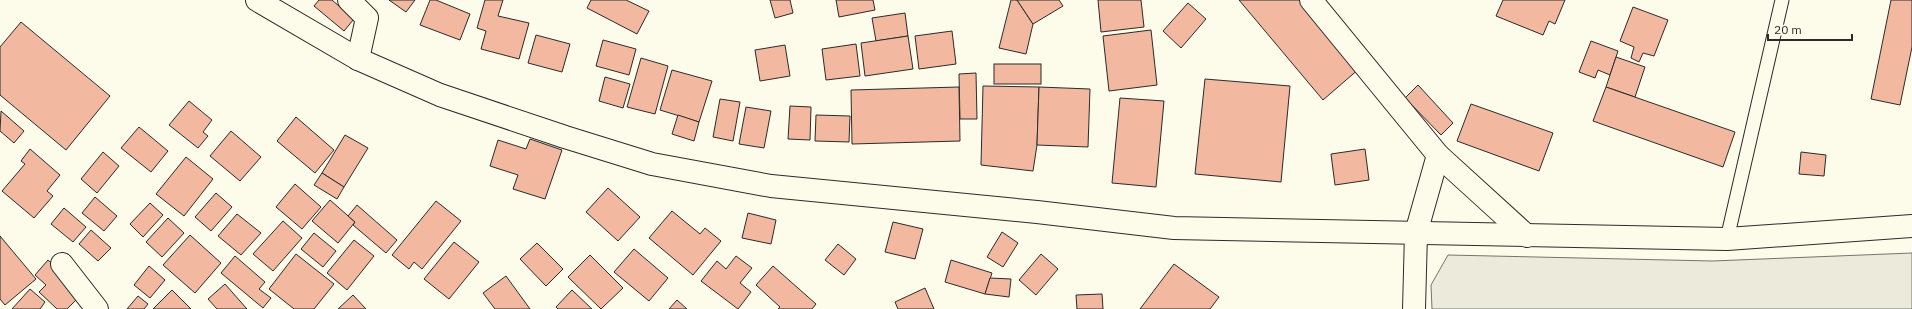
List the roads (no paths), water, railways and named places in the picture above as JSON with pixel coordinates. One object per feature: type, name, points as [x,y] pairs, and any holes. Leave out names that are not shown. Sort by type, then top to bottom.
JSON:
[{"type":"street","points":[[257,0],[358,59],[440,94],[652,164],[770,186],[1037,212],[1174,228],[1727,239],[1912,226]]},
{"type":"street","points":[[349,0],[367,18],[358,59]]},
{"type":"street","points":[[1311,0],[1438,155],[1527,236]]},
{"type":"street","points":[[1414,309],[1416,233],[1438,155]]},
{"type":"street","points":[[62,264],[97,309]]},
{"type":"lane","points":[[1727,239],[1782,0]]}]
